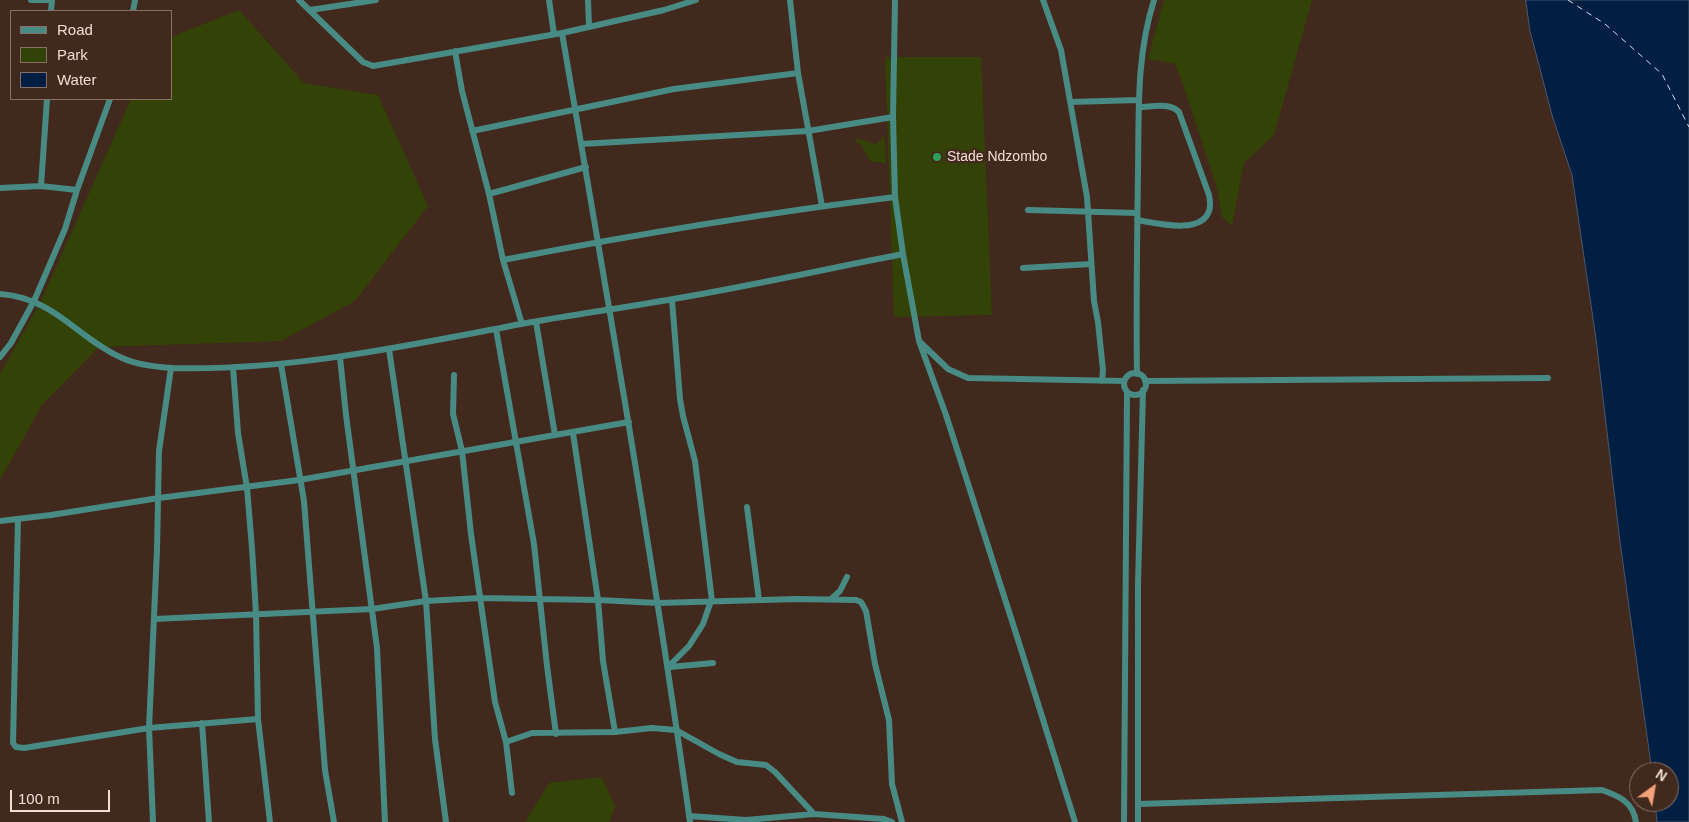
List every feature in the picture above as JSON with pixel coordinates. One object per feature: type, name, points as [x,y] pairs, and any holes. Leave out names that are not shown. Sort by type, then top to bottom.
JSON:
[{"type":"street","points":[[31,0],[52,0]]},
{"type":"street","points":[[298,0],[368,65],[373,66],[558,33],[664,10],[696,0]]},
{"type":"street","points":[[310,10],[376,0]]},
{"type":"street","points":[[549,0],[575,109],[586,167],[658,603],[690,819],[746,820],[814,814],[884,819],[892,822]]},
{"type":"street","points":[[588,0],[589,26]]},
{"type":"street","points":[[790,0],[798,73],[822,206]]},
{"type":"street","points":[[895,0],[893,117],[895,197],[919,341],[958,452],[1075,822]]},
{"type":"street","points":[[1043,0],[1061,50],[1086,197],[1094,301],[1103,370],[1102,381]]},
{"type":"street","points":[[1137,374],[1137,217],[1140,74],[1144,44],[1154,0]]},
{"type":"street","points":[[455,50],[462,92],[522,324]]},
{"type":"street","points":[[472,131],[674,89],[798,73]]},
{"type":"street","points":[[40,186],[47,100]]},
{"type":"street","points":[[0,357],[11,343],[34,301],[65,229],[110,100]]},
{"type":"street","points":[[1028,210],[1088,212],[1137,217],[1180,226],[1192,226],[1201,221],[1210,211],[1209,195],[1176,108],[1139,104],[1070,102]]},
{"type":"street","points":[[581,144],[808,131],[893,117]]},
{"type":"street","points":[[489,194],[586,167]]},
{"type":"street","points":[[0,188],[40,186],[77,190]]},
{"type":"street","points":[[504,260],[598,242],[822,206],[895,197]]},
{"type":"street","points":[[0,294],[34,301],[133,363],[171,368],[233,367],[281,364],[389,349],[522,324],[672,300],[903,254]]},
{"type":"street","points":[[1023,268],[1092,264]]},
{"type":"street","points":[[668,667],[689,646],[704,624],[711,601],[695,461],[680,399],[672,300]]},
{"type":"street","points":[[536,322],[555,435]]},
{"type":"street","points":[[496,329],[534,544],[556,734]]},
{"type":"street","points":[[919,341],[948,369],[968,378],[1124,381]]},
{"type":"street","points":[[389,349],[426,601],[436,738],[446,822]]},
{"type":"street","points":[[340,357],[377,648],[385,822]]},
{"type":"street","points":[[281,364],[306,517],[325,770],[334,822]]},
{"type":"street","points":[[233,367],[238,433],[247,488],[256,613],[258,719],[270,822]]},
{"type":"street","points":[[153,822],[149,728],[159,498],[159,442],[171,368]]},
{"type":"street","points":[[1124,822],[1127,392],[1124,387],[1124,381],[1127,377],[1137,374]]},
{"type":"street","points":[[1137,374],[1145,381],[1138,585],[1138,822]]},
{"type":"street","points":[[454,375],[452,414],[462,451],[471,534],[495,702],[506,742],[512,793]]},
{"type":"street","points":[[1145,381],[1548,378]]},
{"type":"street","points":[[1127,392],[1136,395],[1144,390]]},
{"type":"street","points":[[0,521],[51,516],[159,498],[300,480],[629,422]]},
{"type":"street","points":[[573,433],[598,600],[603,661],[615,732]]},
{"type":"street","points":[[747,507],[759,600]]},
{"type":"street","points":[[18,519],[14,745],[16,747],[24,748],[149,728],[258,719]]},
{"type":"street","points":[[831,599],[840,591],[847,577]]},
{"type":"street","points":[[154,619],[372,609],[426,601],[480,598],[540,598],[658,603],[856,600],[861,602],[866,611],[875,664],[889,720],[892,784],[902,822]]},
{"type":"street","points":[[668,667],[713,664]]},
{"type":"street","points":[[202,723],[209,822]]},
{"type":"street","points":[[506,742],[532,733],[615,732],[652,728],[676,730],[737,762],[769,766],[814,814]]},
{"type":"street","points":[[1138,804],[1602,790],[1623,798],[1635,815],[1636,822]]},
{"type":"green space","points":[[1164,0],[1312,0],[1274,135],[1244,163],[1232,226],[1222,217],[1217,188],[1175,64],[1148,59]]},
{"type":"green space","points":[[239,10],[304,83],[378,95],[428,206],[355,301],[281,341],[99,347],[42,405],[0,480],[0,374],[41,301],[131,100],[172,100],[172,37]]},
{"type":"green space","name":"Stade Ndzombo","points":[[885,57],[981,57],[992,315],[894,317]]},
{"type":"green space","points":[[884,136],[886,163],[870,161],[861,145],[855,140],[856,138],[876,144]]},
{"type":"green space","points":[[602,777],[615,806],[609,822],[525,822],[549,783]]},
{"type":"water","points":[[1526,0],[1689,0],[1689,822],[1657,822],[1656,812],[1679,812],[1679,762],[1651,762],[1620,542],[1596,339],[1572,175],[1552,115],[1530,31]]},
{"type":"ferry route","points":[[1568,0],[1605,24],[1662,74],[1689,127]]},
{"type":"place","name":"Stade Ndzombo","points":[[937,157]]}]
